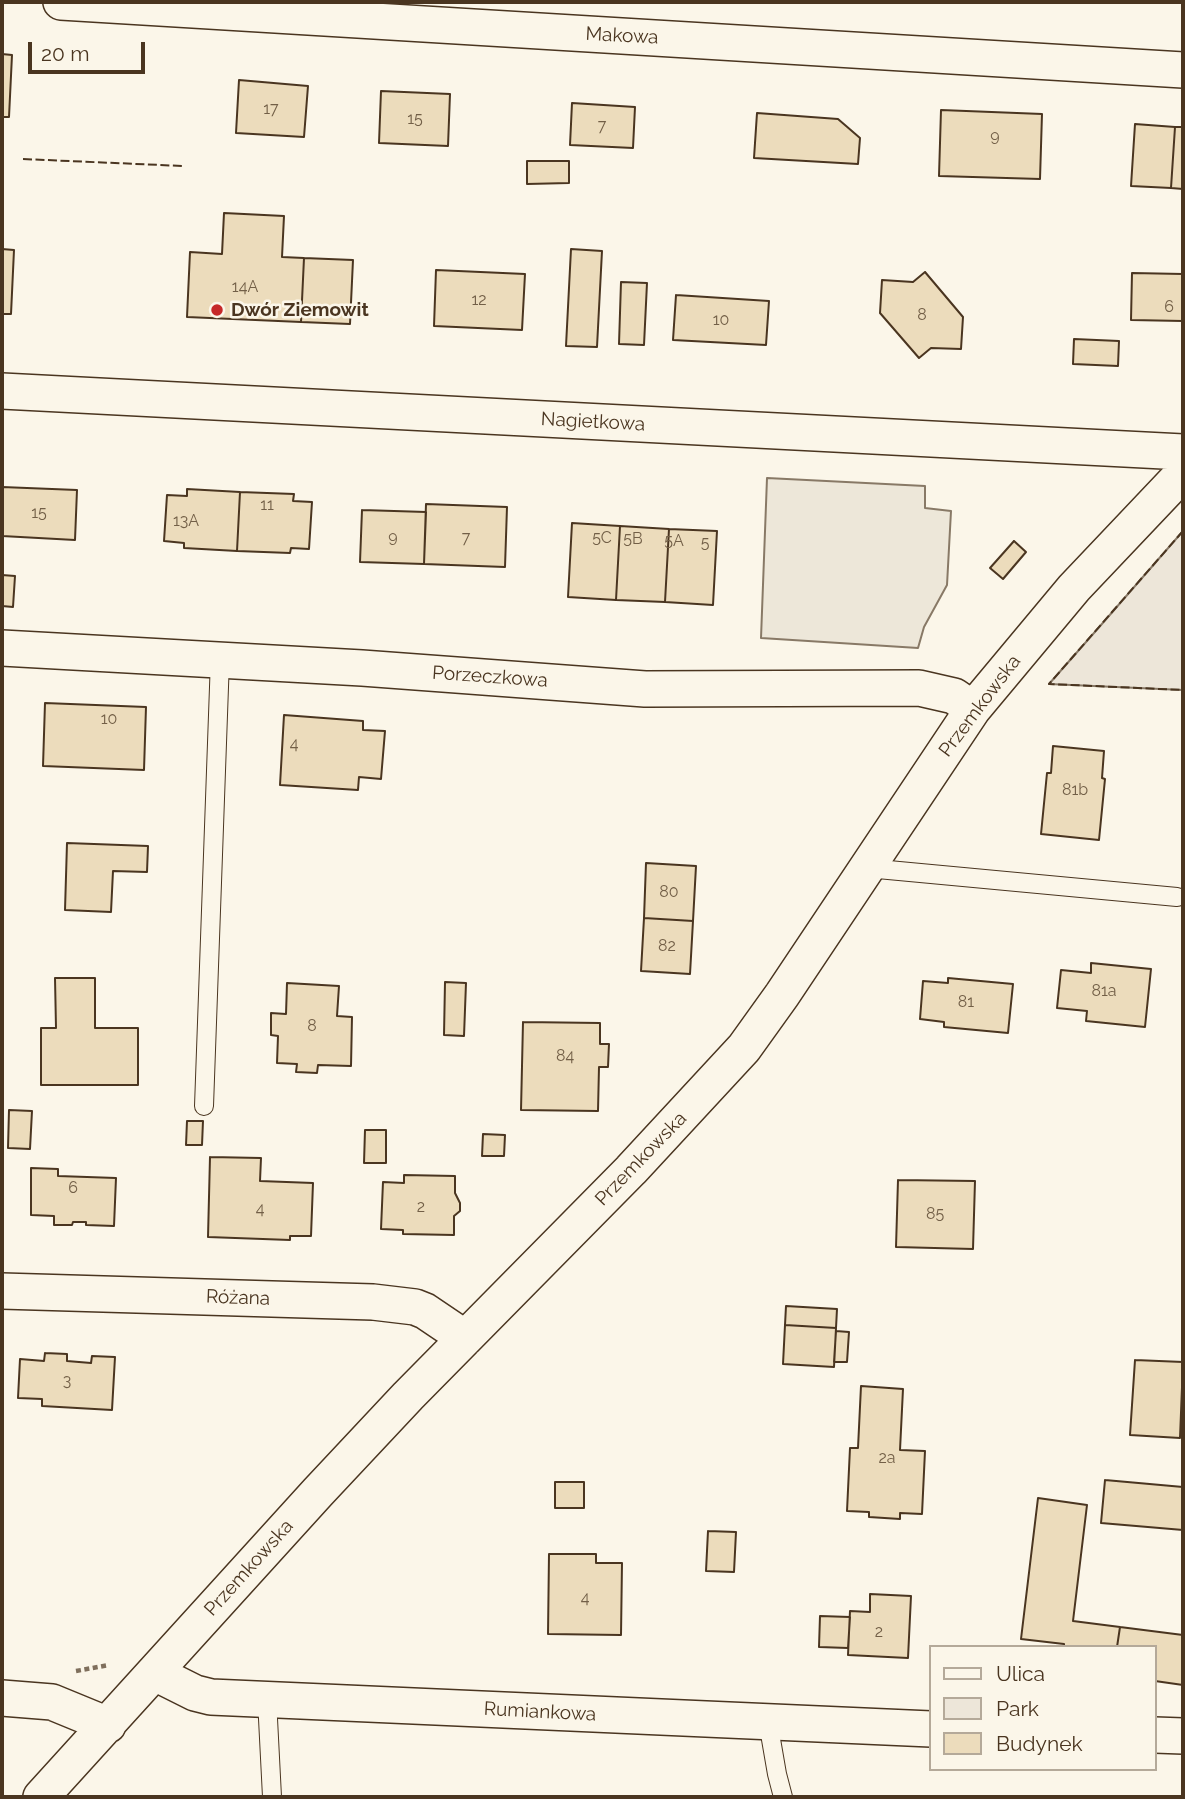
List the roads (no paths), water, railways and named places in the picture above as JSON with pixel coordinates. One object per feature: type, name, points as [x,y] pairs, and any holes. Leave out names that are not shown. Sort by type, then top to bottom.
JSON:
[{"type":"street","name":"Makowa","points":[[61,2],[1183,70]]},
{"type":"street","name":"Nagietkowa","points":[[2,391],[1183,452]]},
{"type":"street","name":"Przemkowska","points":[[41,1797],[318,1492],[631,1170],[744,1048],[973,709],[1074,588],[1183,473]]},
{"type":"street","name":"Porzeczkowa","points":[[2,648],[220,659],[645,689],[919,688],[954,696],[973,709]]},
{"type":"street","name":"Różana","points":[[2,1291],[373,1302],[415,1307],[465,1338]]},
{"type":"street","name":"Rumiankowa","points":[[155,1673],[195,1693],[211,1697],[930,1729]]},
{"type":"street","points":[[2,1698],[52,1702],[108,1725]]},
{"type":"street","points":[[1157,1735],[1183,1736]]},
{"type":"lane","points":[[204,1106],[220,659]]},
{"type":"lane","points":[[867,868],[1177,897]]},
{"type":"lane","points":[[267,1699],[272,1797]]},
{"type":"lane","points":[[768,1722],[783,1797]]},
{"type":"place","name":"Dwór Ziemowit","points":[[217,310]]}]
